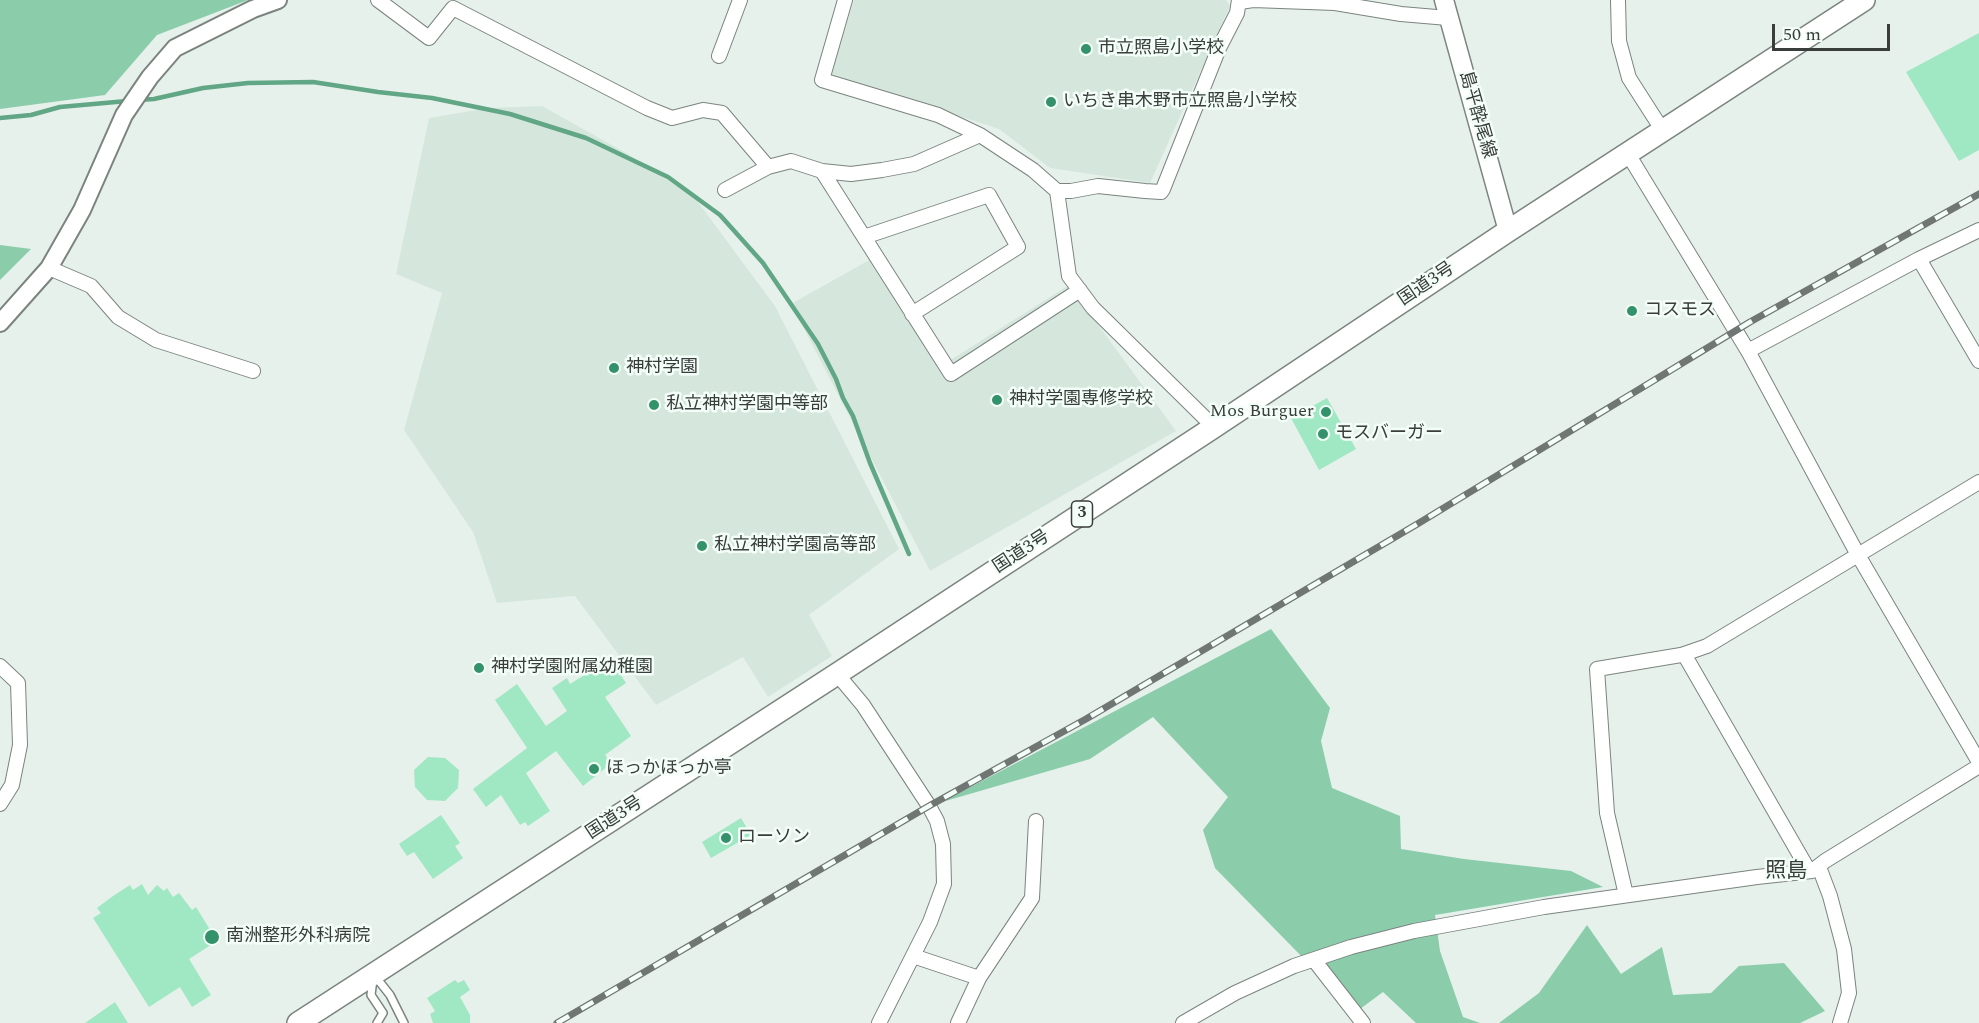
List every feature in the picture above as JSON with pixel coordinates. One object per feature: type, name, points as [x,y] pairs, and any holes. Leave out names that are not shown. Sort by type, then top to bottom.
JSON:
[{"type":"highway","name":"国道3号","points":[[298,1023],[837,674],[1508,231],[1864,0]]},
{"type":"main road","name":"島平酔尾線","points":[[1446,9],[1508,231]]},
{"type":"street","points":[[0,323],[49,268],[82,210],[124,115],[162,63],[175,48],[253,9],[278,0]]},
{"type":"street","points":[[378,0],[429,38],[453,8],[647,108],[672,118],[703,110],[722,114],[768,167]]},
{"type":"street","points":[[719,57],[740,0]]},
{"type":"street","points":[[845,0],[822,80],[938,115],[980,135],[1033,170],[1057,191],[1069,276],[1093,308],[1214,427]]},
{"type":"street","points":[[1618,0],[1619,41],[1629,78],[1663,131]]},
{"type":"street","points":[[1057,191],[1098,186],[1161,192],[1219,48],[1237,13],[1240,1],[1335,3],[1401,14],[1446,9]]},
{"type":"street","points":[[725,190],[768,167],[791,161],[822,171],[851,174],[914,164],[980,135]]},
{"type":"street","points":[[1183,1023],[1235,993],[1294,966],[1351,947],[1414,931],[1544,907],[1814,869],[1979,764],[1858,555],[1748,351],[1628,154]]},
{"type":"street","points":[[822,171],[951,374],[1080,290]]},
{"type":"street","points":[[864,237],[989,195],[1018,247],[912,314]]},
{"type":"street","points":[[1748,351],[1919,259],[1979,230]]},
{"type":"street","points":[[1919,259],[1979,361]]},
{"type":"street","points":[[49,268],[91,286],[118,317],[156,340],[253,371]]},
{"type":"street","points":[[1626,895],[1607,813],[1597,669],[1684,654],[1707,646],[1979,482]]},
{"type":"street","points":[[1684,654],[1830,896],[1844,949],[1849,993],[1840,1023]]},
{"type":"street","points":[[0,666],[18,683],[20,745],[12,785],[0,804]]},
{"type":"street","points":[[837,674],[862,705],[929,806],[937,821],[943,844],[944,884],[930,922],[879,1023]]},
{"type":"street","points":[[958,1023],[979,978],[1032,898],[1036,821]]},
{"type":"street","points":[[913,956],[979,978]]},
{"type":"street","points":[[1314,960],[1363,1023]]},
{"type":"lane","points":[[374,974],[370,995],[383,1013],[376,1023]]},
{"type":"lane","points":[[374,974],[390,995],[404,1023]]},
{"type":"shaded area","name":"いちき串木野市立照島小学校","points":[[854,0],[1226,0],[1230,6],[1150,183],[1050,168],[999,129],[831,75]]},
{"type":"shaded area","name":"神村学園","points":[[542,106],[626,153],[695,198],[775,306],[899,549],[809,615],[832,656],[768,697],[743,657],[656,705],[575,596],[497,603],[473,532],[404,430],[442,293],[396,274],[429,118],[488,108]]},
{"type":"shaded area","name":"神村学園専修学校","points":[[871,259],[938,368],[1069,285],[1176,431],[930,571],[791,304]]},
{"type":"green space","points":[[0,0],[248,0],[157,35],[105,95],[0,109]]},
{"type":"green space","points":[[0,245],[31,249],[0,280]]},
{"type":"green space","points":[[1271,629],[1330,708],[1321,741],[1332,788],[1400,816],[1401,849],[1464,859],[1571,871],[1603,887],[1435,915],[1440,951],[1463,1017],[1480,1023],[1416,1023],[1383,992],[1356,1012],[1215,868],[1203,830],[1228,797],[1153,717],[1090,759],[942,802]]},
{"type":"green space","points":[[1587,925],[1621,974],[1662,947],[1673,995],[1711,993],[1739,966],[1784,963],[1825,1011],[1800,1023],[1499,1023],[1539,993]]},
{"type":"building","points":[[1979,33],[1979,150],[1959,161],[1906,72]]},
{"type":"building","name":"モスバーガー","points":[[1327,398],[1356,449],[1319,470],[1291,418]]},
{"type":"building","points":[[610,659],[626,683],[605,697],[631,736],[605,755],[612,763],[583,786],[556,751],[526,773],[550,811],[528,826],[525,822],[520,825],[501,795],[486,807],[473,789],[527,748],[495,700],[517,684],[546,726],[567,711],[552,688],[567,678],[570,684]]},
{"type":"building","points":[[428,757],[445,758],[459,770],[458,788],[445,801],[427,800],[415,787],[414,770]]},
{"type":"building","points":[[441,815],[460,843],[455,846],[463,858],[433,879],[414,852],[407,856],[399,844]]},
{"type":"building","name":"ローソン","points":[[741,818],[751,835],[711,858],[702,842]]},
{"type":"building","points":[[142,884],[148,895],[157,885],[164,891],[167,888],[173,897],[179,893],[192,910],[196,907],[217,941],[189,959],[211,995],[192,1007],[180,987],[149,1007],[93,918],[101,913],[97,908],[113,896],[130,885],[133,890]]},
{"type":"building","points":[[455,980],[458,983],[464,980],[470,990],[460,997],[470,1015],[470,1023],[433,1023],[430,1014],[435,1011],[427,998]]},
{"type":"building","points":[[115,1002],[128,1023],[85,1023]]},
{"type":"waterway","points":[[138,100],[154,99],[203,88],[248,83],[313,82],[432,98],[510,114],[586,138],[668,177],[720,215],[763,263],[818,344],[853,416],[870,463],[909,554]]},
{"type":"waterway","points":[[0,118],[31,115],[60,107],[127,101]]},
{"type":"railway","points":[[557,1023],[929,806],[1086,719],[1419,523],[1750,322],[1979,194]]},
{"type":"place","name":"市立照島小学校","points":[[1086,49]]},
{"type":"place","name":"いちき串木野市立照島小学校","points":[[1051,102]]},
{"type":"place","name":"コスモス","points":[[1632,311]]},
{"type":"place","name":"神村学園","points":[[614,368]]},
{"type":"place","name":"神村学園専修学校","points":[[997,400]]},
{"type":"place","name":"私立神村学園中等部","points":[[654,405]]},
{"type":"place","name":"Mos Burguer","points":[[1326,412]]},
{"type":"place","name":"モスバーガー","points":[[1323,434]]},
{"type":"place","name":"私立神村学園高等部","points":[[702,546]]},
{"type":"place","name":"神村学園附属幼稚園","points":[[479,668]]},
{"type":"place","name":"ほっかほっか亭","points":[[594,769]]},
{"type":"place","name":"ローソン","points":[[726,838]]},
{"type":"place","name":"南洲整形外科病院","points":[[212,937]]},
{"type":"district","name":"照島","points":[[1786,873]]}]
